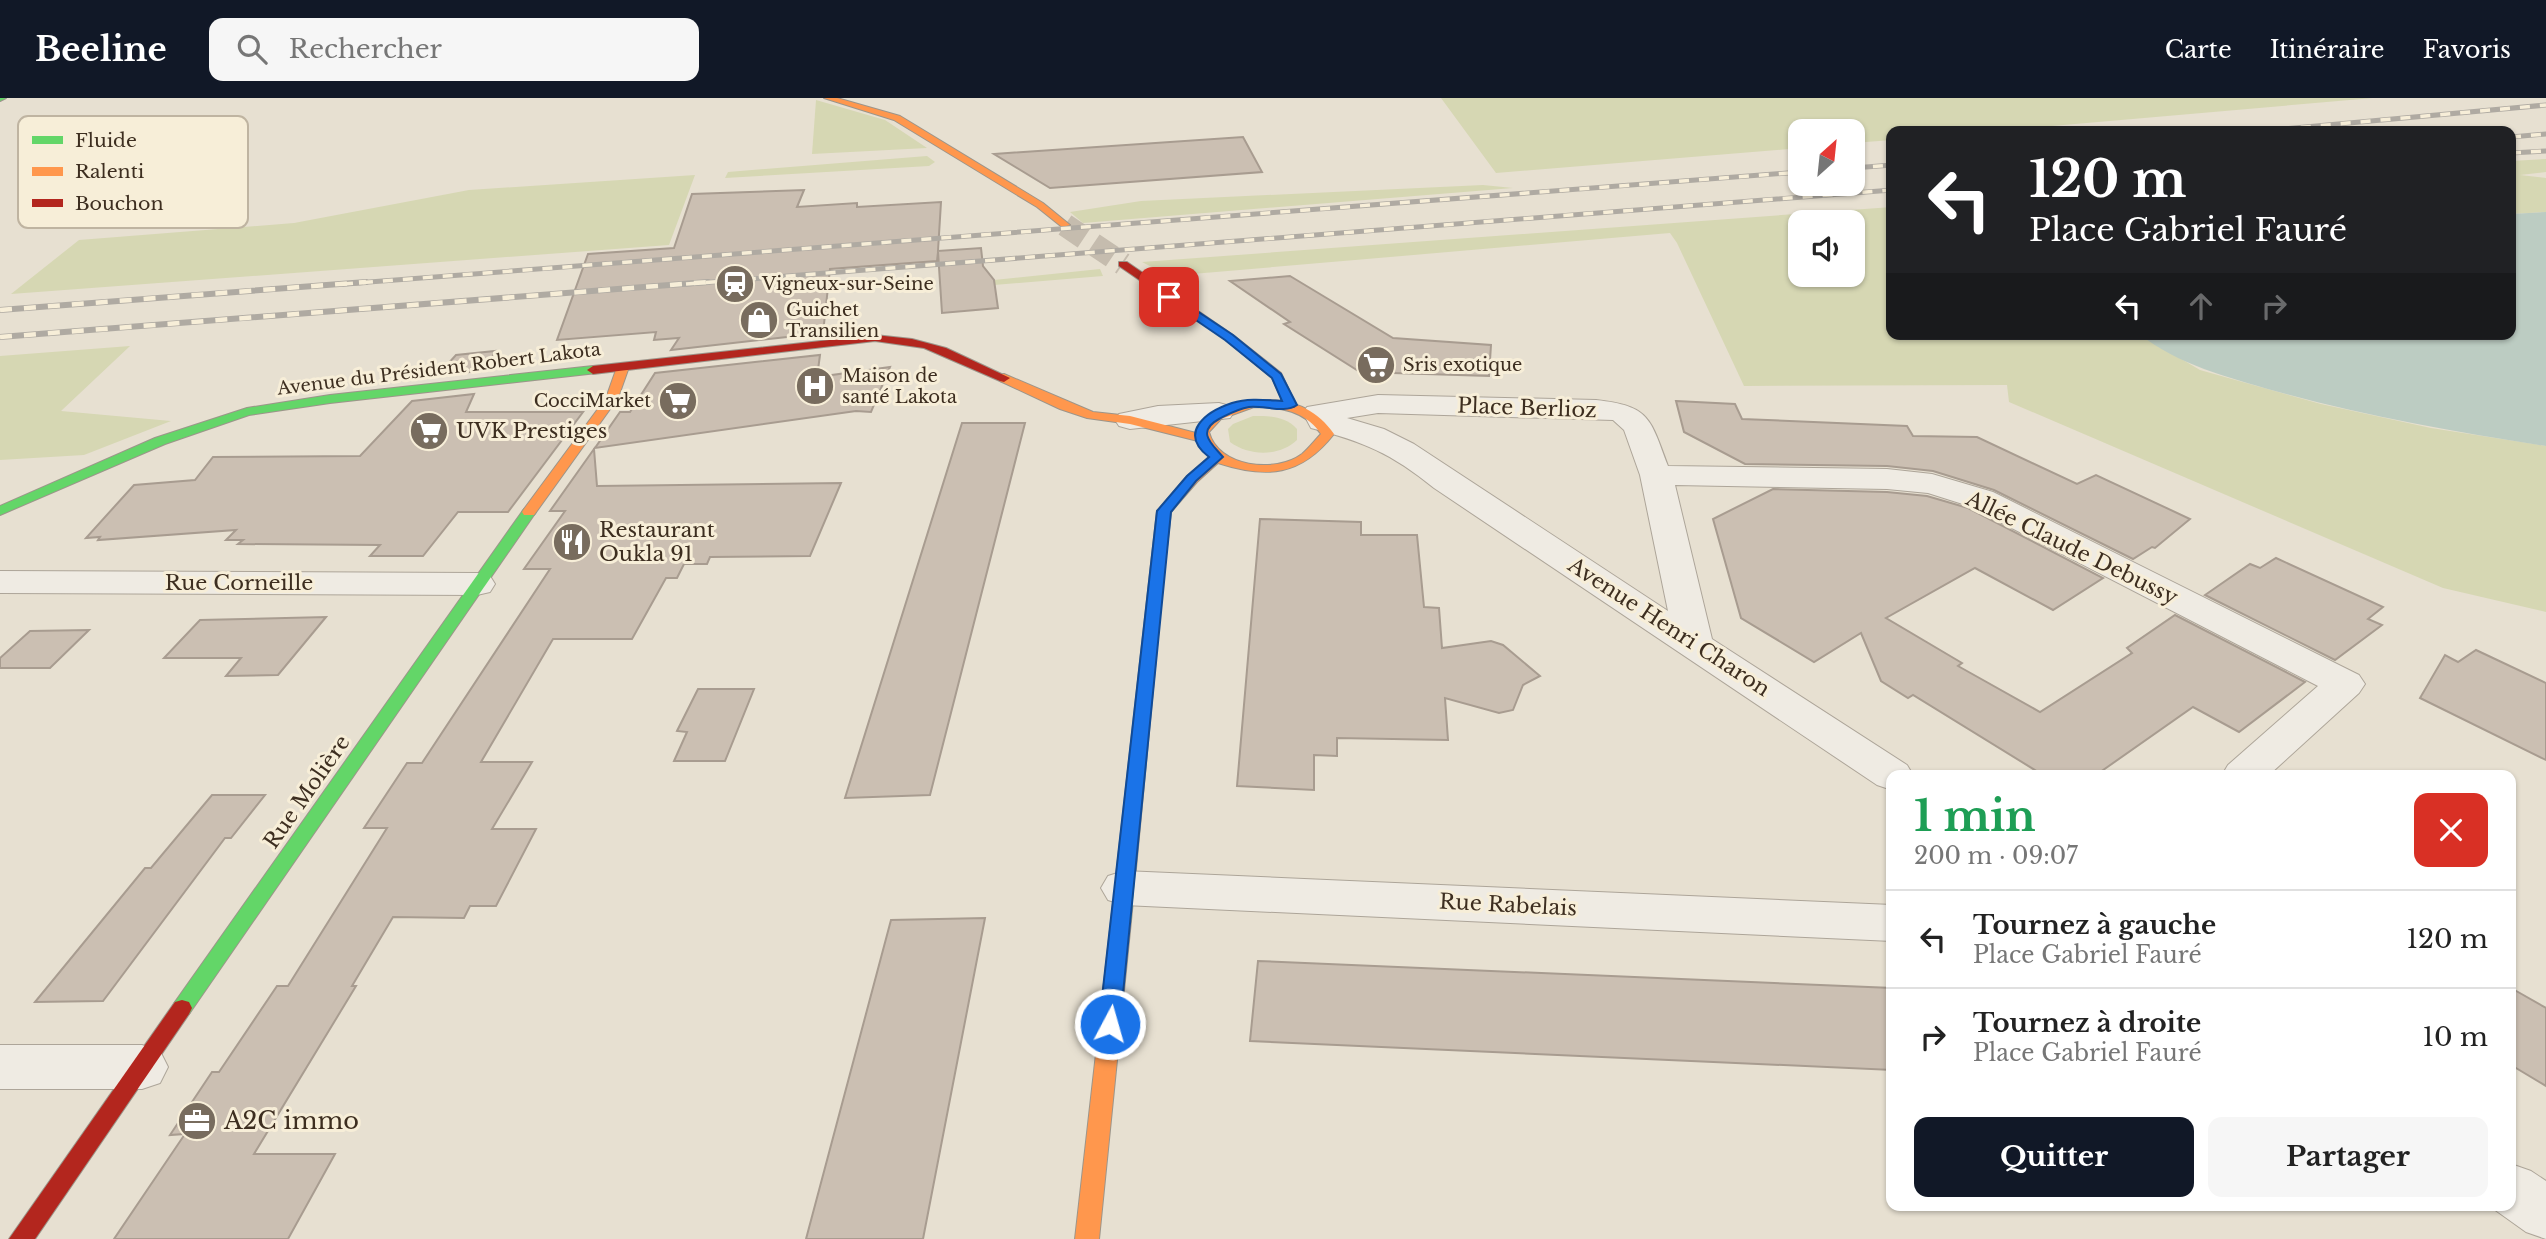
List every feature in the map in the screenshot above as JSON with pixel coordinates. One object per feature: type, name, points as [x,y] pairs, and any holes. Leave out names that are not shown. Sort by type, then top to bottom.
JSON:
[{"type":"street","points":[[828,98],[897,118],[1040,205],[1065,225]]},
{"type":"street","points":[[1123,264],[1229,338],[1277,376],[1312,422]]},
{"type":"street","name":"Avenue du Président Robert Lakota","points":[[0,511],[160,441],[247,412],[330,399],[875,338],[901,339],[933,345],[1064,406],[1091,415],[1130,421],[1201,438]]},
{"type":"street","name":"Rue Molière","points":[[21,1239],[477,584],[612,398],[623,367]]},
{"type":"street","points":[[1130,421],[1158,415],[1219,412],[1253,403],[1312,422]]},
{"type":"street","name":"Place Berlioz","points":[[1312,422],[1378,404],[1597,409],[1622,412],[1638,425],[1656,475],[1694,643]]},
{"type":"street","points":[[1219,412],[1202,428],[1201,438],[1205,448],[1217,457],[1248,467],[1285,466],[1301,462],[1312,422]]},
{"type":"street","name":"Avenue Henri Charon","points":[[1312,422],[1385,458],[1445,481],[1886,771]]},
{"type":"street","points":[[1087,1239],[1164,511],[1192,479],[1217,457]]},
{"type":"street","name":"Allée Claude Debussy","points":[[1656,475],[1887,479],[1932,484],[1981,499],[2345,684],[2249,770]]},
{"type":"street","name":"Rue Corneille","points":[[0,582],[477,584]]},
{"type":"street","name":"Rue Rabelais","points":[[1124,888],[1886,923]]},
{"type":"street","points":[[0,1067],[142,1068]]},
{"type":"street","points":[[2516,1192],[2546,1213]]},
{"type":"green space","points":[[1441,98],[2373,98],[2052,126],[1886,126],[1886,140],[1866,142],[1866,119],[1788,119],[1788,149],[1496,173]]},
{"type":"green space","points":[[816,100],[885,120],[927,148],[812,154]]},
{"type":"green space","points":[[927,156],[935,162],[929,166],[725,178],[728,172]]},
{"type":"green space","points":[[2546,159],[2546,172],[2520,175],[2546,178],[2546,212],[2516,214],[2516,161]]},
{"type":"green space","points":[[695,175],[669,245],[11,294],[79,240],[294,223],[469,190]]},
{"type":"green space","points":[[1483,185],[1513,188],[1083,223],[1070,212],[1141,201]]},
{"type":"green space","points":[[1886,207],[1886,340],[2149,340],[2200,370],[2321,404],[2431,428],[2546,446],[2546,612],[2443,588],[2009,402],[2007,385],[1744,386],[1670,233],[1169,276],[1142,262],[1788,215],[1788,287],[1865,287],[1865,210],[1851,210]]},
{"type":"green space","points":[[1100,269],[1103,276],[994,285],[994,280]]},
{"type":"green space","points":[[130,346],[61,411],[171,421],[84,455],[0,460],[0,356]]},
{"type":"green space","points":[[1253,416],[1287,421],[1297,429],[1297,440],[1290,446],[1264,453],[1246,450],[1230,442],[1228,429],[1233,424]]},
{"type":"shaded area","points":[[2546,212],[2546,446],[2410,423],[2275,391],[2187,362],[2147,340],[2516,340],[2516,214]]},
{"type":"building","points":[[1243,137],[1262,172],[1050,188],[994,154]]},
{"type":"building","points":[[804,190],[797,207],[941,202],[938,251],[981,248],[983,266],[994,280],[998,308],[942,313],[938,252],[937,261],[830,269],[823,333],[671,350],[679,338],[654,340],[656,332],[557,340],[588,254],[674,248],[692,194]]},
{"type":"building","points":[[1290,276],[1393,338],[1491,345],[1489,376],[1360,372],[1284,324],[1290,322],[1230,281]]},
{"type":"building","points":[[495,351],[486,370],[437,376],[456,355]]},
{"type":"building","points":[[820,355],[817,377],[890,367],[871,412],[856,411],[595,448],[620,412],[630,412],[655,373]]},
{"type":"building","points":[[474,394],[466,412],[583,412],[508,512],[458,512],[423,556],[370,556],[380,545],[238,544],[243,540],[226,540],[236,530],[98,540],[100,537],[86,538],[134,485],[195,480],[213,457],[360,456],[412,401]]},
{"type":"building","points":[[1676,401],[1735,404],[1742,419],[1907,426],[1913,436],[1977,437],[2077,484],[2096,475],[2190,519],[2155,548],[2152,547],[2133,559],[1994,490],[1933,471],[1887,466],[1745,464],[1684,432]]},
{"type":"building","points":[[962,423],[1025,423],[930,795],[845,798]]},
{"type":"building","points":[[594,449],[597,486],[841,483],[810,556],[710,557],[707,564],[684,564],[677,578],[666,578],[632,639],[553,639],[481,762],[532,762],[492,829],[536,829],[496,906],[470,906],[464,918],[393,917],[352,986],[356,986],[254,1154],[335,1154],[288,1239],[114,1239],[185,1134],[170,1135],[212,1072],[219,1072],[277,986],[288,986],[387,828],[364,828],[407,763],[422,763],[550,569],[524,569],[565,511],[550,511]]},
{"type":"building","points":[[1773,489],[1887,492],[1927,496],[1968,508],[2103,578],[2053,610],[1975,568],[1886,618],[1962,663],[1958,666],[2040,712],[2132,653],[2127,648],[2175,615],[2305,682],[2239,732],[2193,707],[2103,770],[2035,770],[1913,695],[1908,698],[1881,681],[1861,633],[1814,662],[1741,618],[1713,519]]},
{"type":"building","points":[[1260,519],[1361,522],[1361,535],[1417,535],[1424,607],[1439,608],[1442,648],[1491,641],[1503,645],[1540,676],[1523,685],[1513,710],[1499,713],[1445,698],[1448,740],[1337,738],[1337,756],[1314,755],[1314,790],[1237,786]]},
{"type":"building","points":[[2276,558],[2383,607],[2368,619],[2382,625],[2335,660],[2205,595],[2250,564],[2260,568]]},
{"type":"building","points":[[326,617],[278,675],[226,676],[241,658],[164,658],[200,620]]},
{"type":"building","points":[[89,630],[50,668],[0,668],[0,658],[30,631]]},
{"type":"building","points":[[2476,650],[2546,683],[2546,760],[2420,698],[2445,655],[2458,662]]},
{"type":"building","points":[[698,689],[754,689],[725,761],[674,761],[687,732],[677,731]]},
{"type":"building","points":[[212,795],[265,795],[231,838],[225,838],[103,1001],[35,1002],[145,868],[151,868]]},
{"type":"building","points":[[985,918],[923,1239],[806,1239],[891,920]]},
{"type":"building","points":[[1258,961],[1886,988],[1886,1070],[1250,1041]]},
{"type":"building","points":[[2516,991],[2546,1008],[2546,1086],[2516,1068]]},
{"type":"tunnel","points":[[1065,225],[1123,264]]},
{"type":"railway","points":[[2316,126],[2546,105]]},
{"type":"railway","points":[[2516,137],[2546,134]]},
{"type":"railway","points":[[2516,153],[2546,151]]},
{"type":"railway","points":[[1866,167],[1886,165]]},
{"type":"railway","points":[[343,284],[1788,173]]},
{"type":"railway","points":[[686,284],[1886,190]]},
{"type":"railway","points":[[0,310],[366,282]]},
{"type":"railway","points":[[0,337],[708,282]]},
{"type":"traffic: fast","points":[[0,511],[160,441],[247,412],[330,399],[593,370]]},
{"type":"traffic: fast","points":[[182,1008],[529,512]]},
{"type":"traffic: fast","points":[[1121,921],[1157,573]]},
{"type":"traffic: slow","points":[[828,98],[897,118],[1040,205],[1065,225]]},
{"type":"traffic: slow","points":[[529,512],[612,398],[623,367]]},
{"type":"traffic: slow","points":[[1004,378],[1064,406],[1091,415],[1130,420],[1201,438]]},
{"type":"traffic: slow","points":[[1253,403],[1296,408],[1313,417],[1328,434],[1306,457],[1278,468],[1249,468],[1223,460],[1206,447],[1202,432],[1216,416],[1253,403]]},
{"type":"traffic: slow","points":[[1157,573],[1164,511],[1192,479],[1217,457]]},
{"type":"traffic: slow","points":[[1087,1239],[1121,921]]},
{"type":"traffic: jam","points":[[1123,264],[1229,337],[1277,376],[1290,405]]},
{"type":"traffic: jam","points":[[593,370],[875,338],[927,346],[957,356],[1004,378]]},
{"type":"traffic: jam","points":[[21,1239],[182,1008]]},
{"type":"place","name":"Vigneux-sur-Seine","points":[[735,284]]},
{"type":"place","name":"Guichet Transilien","points":[[759,320]]},
{"type":"place","name":"Sris exotique","points":[[1376,365]]},
{"type":"place","name":"Maison de santé Lakota","points":[[815,386]]},
{"type":"place","name":"CocciMarket","points":[[678,401]]},
{"type":"place","name":"UVK Prestiges","points":[[429,431]]},
{"type":"place","name":"Restaurant Oukla 91","points":[[572,542]]},
{"type":"place","name":"A2C immo","points":[[197,1121]]},
{"type":"route","points":[[1110,1024],[1164,511],[1192,479],[1217,457],[1205,448],[1201,438],[1202,428],[1208,420],[1234,406],[1253,403],[1290,405],[1277,376],[1229,338],[1169,297]]}]
